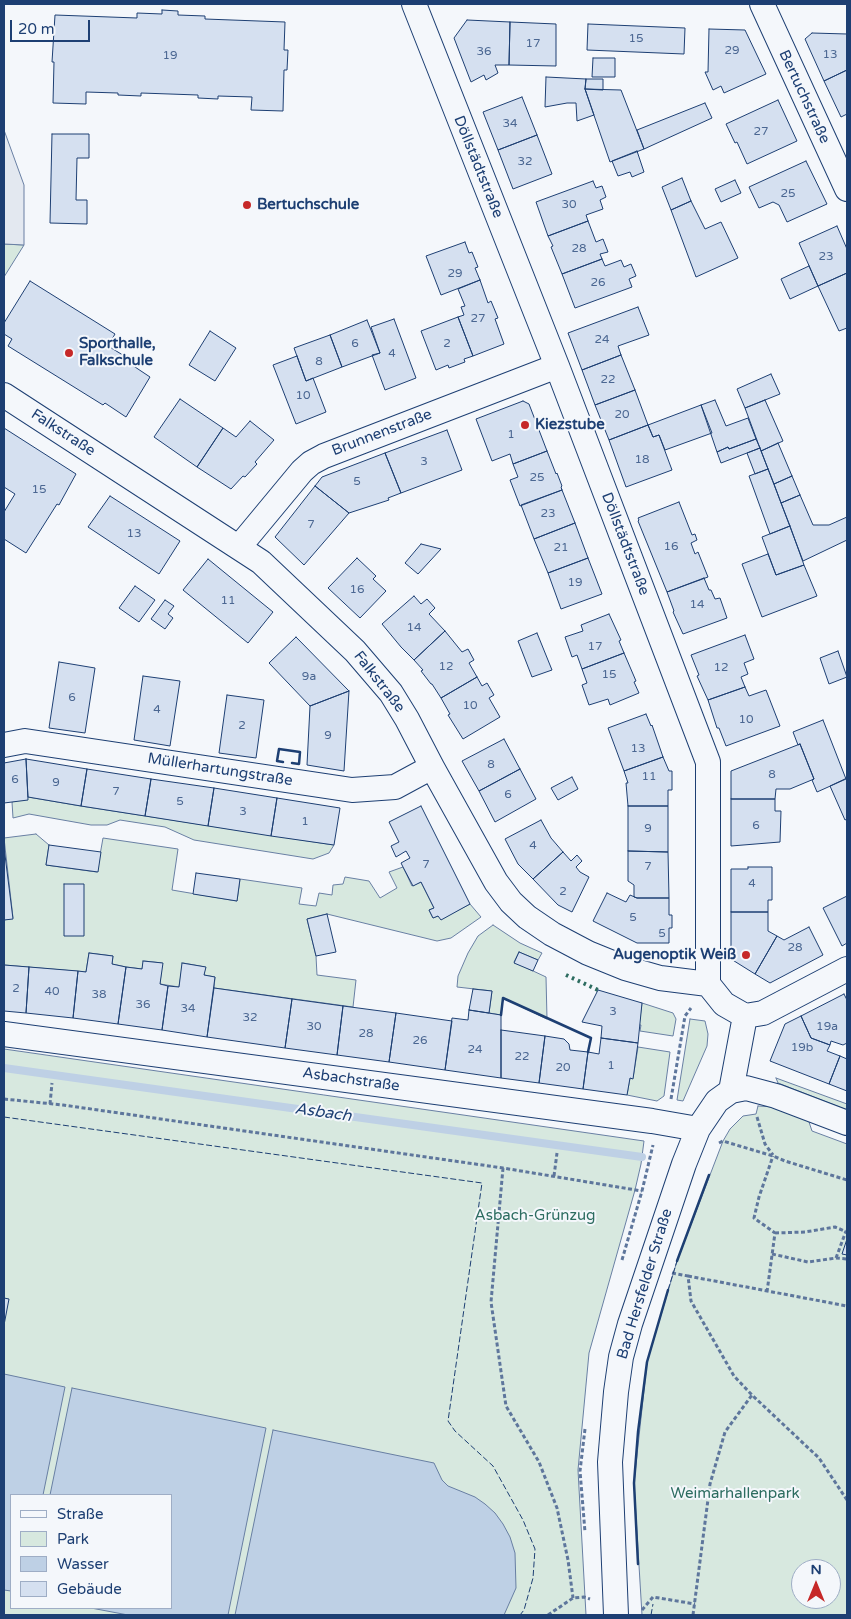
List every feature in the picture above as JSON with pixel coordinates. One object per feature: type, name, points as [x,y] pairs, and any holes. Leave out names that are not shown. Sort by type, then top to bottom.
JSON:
[{"type":"street","name":"Döllstädtstraße","points":[[414,4],[557,366],[708,762],[708,984]]},
{"type":"street","name":"Bertuchstraße","points":[[762,4],[847,189]]},
{"type":"street","name":"Brunnenstraße","points":[[239,546],[302,471],[324,456],[557,366]]},
{"type":"street","name":"Falkstraße","points":[[4,395],[261,562],[355,651],[391,693],[496,882],[510,902],[527,917],[581,950],[625,968],[660,978],[708,984]]},
{"type":"street","name":"Müllerhartungstraße","points":[[4,744],[25,741],[352,790],[395,787],[432,767]]},
{"type":"street","points":[[708,984],[724,1004],[745,1016],[763,1013],[847,969]]},
{"type":"street","points":[[745,1016],[731,1091],[746,1088],[759,1090],[847,1123]]},
{"type":"street","name":"Asbachstraße","points":[[4,1034],[658,1122],[698,1129]]},
{"type":"street","name":"Bad Hersfelder Straße","points":[[616,1610],[610,1462],[621,1357],[630,1324],[684,1164],[698,1129],[717,1101],[731,1091]]},
{"type":"path","points":[[4,1100],[50,1104],[503,1168],[642,1191],[658,1122],[663,1109],[671,1100],[685,1016],[708,984]]},
{"type":"path","points":[[50,1104],[52,1083]]},
{"type":"path","points":[[731,1091],[756,1114],[765,1144],[773,1156]]},
{"type":"path","points":[[723,1141],[847,1180]]},
{"type":"path","points":[[554,1176],[557,1153]]},
{"type":"path","points":[[773,1156],[754,1218],[775,1233],[805,1232],[835,1227],[846,1232],[836,1258]]},
{"type":"path","points":[[503,1168],[491,1302],[506,1406],[539,1462],[557,1508],[568,1560],[573,1598]]},
{"type":"path","points":[[767,1292],[775,1233]]},
{"type":"path","points":[[772,1254],[808,1262],[836,1258],[847,1259]]},
{"type":"path","points":[[650,1266],[688,1276],[847,1306]]},
{"type":"path","points":[[688,1276],[691,1301],[734,1376],[819,1458],[847,1500]]},
{"type":"path","points":[[693,1615],[710,1484],[725,1432],[752,1395]]},
{"type":"path","points":[[548,1615],[573,1598],[584,1597],[616,1610]]},
{"type":"path","points":[[642,1611],[653,1597],[695,1604]]},
{"type":"green space","points":[[4,244],[24,245],[4,277]]},
{"type":"green space","points":[[28,797],[334,845],[329,853],[313,859],[194,840],[165,827],[120,820],[107,825],[91,825],[29,814],[13,818],[12,802]]},
{"type":"green space","points":[[36,834],[49,845],[46,865],[97,872],[103,838],[178,849],[172,890],[237,901],[240,879],[302,888],[299,904],[316,906],[319,893],[332,895],[333,885],[343,884],[345,877],[369,881],[380,898],[397,888],[389,872],[403,867],[412,886],[421,882],[434,908],[429,910],[433,918],[438,916],[441,919],[470,904],[481,917],[451,938],[437,941],[327,914],[307,919],[316,956],[317,975],[356,980],[353,1007],[214,988],[215,977],[204,975],[205,967],[183,963],[179,987],[160,984],[162,963],[144,961],[142,969],[126,967],[112,964],[113,956],[89,953],[86,972],[4,965],[4,920],[13,918],[4,838]]},
{"type":"green space","points":[[493,925],[520,943],[542,953],[538,960],[519,952],[514,962],[546,977],[547,1019],[503,998],[501,1015],[489,1013],[492,991],[457,987],[458,976],[468,953],[478,936]]},
{"type":"green space","points":[[642,1003],[673,1013],[676,1019],[673,1036],[640,1031]]},
{"type":"green space","points":[[690,1019],[705,1021],[708,1034],[707,1046],[683,1101],[677,1100]]},
{"type":"green space","points":[[638,1047],[670,1052],[664,1096],[657,1101],[627,1095],[630,1078],[633,1078]]},
{"type":"green space","name":"Asbach-Grünzug","points":[[4,1049],[644,1141],[635,1190],[589,1353],[578,1470],[586,1615],[4,1615]]},
{"type":"green space","points":[[776,1078],[847,1104],[847,1110],[778,1083]]},
{"type":"green space","name":"Weimarhallenpark","points":[[758,1106],[775,1107],[808,1119],[812,1131],[847,1144],[847,1615],[642,1615],[634,1483],[647,1362],[677,1261],[723,1141],[730,1129],[743,1116],[756,1114]]},
{"type":"shaded area","points":[[4,130],[24,185],[24,245],[4,244]]},
{"type":"water","points":[[4,1374],[65,1387],[43,1494],[10,1494],[10,1591],[4,1590]]},
{"type":"water","points":[[72,1388],[266,1428],[228,1615],[128,1615],[96,1609],[172,1609],[172,1494],[50,1494]]},
{"type":"water","points":[[273,1430],[434,1463],[442,1480],[448,1486],[475,1497],[495,1513],[510,1537],[515,1553],[516,1588],[504,1615],[235,1615]]},
{"type":"building","points":[[162,10],[178,11],[178,15],[205,16],[205,19],[285,22],[284,50],[288,50],[287,70],[284,70],[283,111],[251,110],[252,97],[218,96],[218,99],[198,98],[198,95],[141,93],[141,96],[86,92],[86,104],[53,103],[54,62],[52,62],[55,15],[137,18],[137,13],[162,14]]},
{"type":"building","points":[[467,20],[510,22],[509,65],[495,65],[498,73],[486,80],[484,75],[471,82],[454,38]]},
{"type":"building","points":[[510,22],[556,24],[556,66],[509,65]]},
{"type":"building","points":[[588,24],[685,28],[684,54],[587,50]]},
{"type":"building","points":[[709,29],[745,30],[766,74],[724,93],[721,86],[713,90],[705,72],[708,72]]},
{"type":"building","points":[[812,33],[847,34],[847,70],[824,81],[805,39]]},
{"type":"building","points":[[593,58],[615,58],[615,77],[592,77]]},
{"type":"building","points":[[847,70],[847,114],[841,117],[824,81]]},
{"type":"building","points":[[546,77],[586,79],[585,89],[594,115],[577,121],[576,103],[545,107]]},
{"type":"building","points":[[586,79],[603,79],[603,90],[585,89]]},
{"type":"building","points":[[585,89],[621,90],[644,149],[610,162]]},
{"type":"building","points":[[522,97],[537,135],[498,150],[483,112]]},
{"type":"building","points":[[778,100],[797,141],[747,164],[726,124]]},
{"type":"building","points":[[705,103],[712,118],[644,149],[637,130]]},
{"type":"building","points":[[52,134],[89,134],[89,158],[77,158],[76,200],[87,200],[87,224],[50,223]]},
{"type":"building","points":[[537,135],[552,174],[513,189],[498,150]]},
{"type":"building","points":[[637,151],[644,172],[632,177],[630,172],[618,176],[612,161]]},
{"type":"building","points":[[806,161],[827,204],[787,222],[779,205],[773,202],[759,208],[749,187]]},
{"type":"building","points":[[682,178],[691,201],[671,210],[662,187]]},
{"type":"building","points":[[735,180],[741,193],[721,202],[715,189]]},
{"type":"building","points":[[593,181],[596,188],[602,186],[606,197],[600,200],[603,209],[586,215],[588,221],[548,236],[536,202]]},
{"type":"building","points":[[691,201],[705,229],[721,222],[738,258],[696,277],[671,210]]},
{"type":"building","points":[[588,221],[596,242],[603,239],[608,252],[600,254],[602,259],[562,274],[548,236]]},
{"type":"building","points":[[837,226],[847,249],[847,273],[818,286],[799,243]]},
{"type":"building","points":[[465,242],[469,253],[472,252],[478,267],[475,268],[480,280],[441,295],[426,256]]},
{"type":"building","points":[[602,259],[605,266],[621,260],[624,267],[631,264],[636,276],[629,279],[632,287],[575,308],[562,274]]},
{"type":"building","points":[[809,266],[818,286],[790,299],[781,279]]},
{"type":"building","points":[[847,273],[847,328],[839,331],[818,286]]},
{"type":"building","points":[[480,280],[488,303],[491,301],[498,318],[495,319],[504,344],[473,356],[458,317],[464,315],[461,307],[465,306],[458,289]]},
{"type":"building","name":"Sporthalle, Falkschule","points":[[30,281],[115,334],[108,346],[131,360],[129,363],[150,377],[126,417],[105,403],[103,405],[8,346],[12,339],[4,334],[4,323]]},
{"type":"building","points":[[638,307],[649,335],[618,346],[621,355],[582,370],[568,333]]},
{"type":"building","points":[[458,317],[473,356],[464,359],[465,362],[449,368],[448,365],[436,370],[421,331]]},
{"type":"building","points":[[394,319],[416,378],[385,390],[372,355],[380,353],[371,327]]},
{"type":"building","points":[[367,320],[380,353],[342,367],[330,335]]},
{"type":"building","points":[[210,331],[236,348],[215,381],[189,365]]},
{"type":"building","points":[[330,335],[342,367],[306,381],[294,348]]},
{"type":"building","points":[[621,355],[635,390],[595,405],[582,370]]},
{"type":"building","points":[[297,356],[306,381],[313,378],[326,412],[296,424],[273,365]]},
{"type":"building","points":[[771,374],[780,394],[745,408],[737,389]]},
{"type":"building","points":[[635,390],[648,425],[609,440],[595,405]]},
{"type":"building","points":[[180,399],[223,428],[197,467],[154,437]]},
{"type":"building","points":[[715,400],[726,426],[748,418],[756,439],[717,452],[701,405]]},
{"type":"building","points":[[765,400],[783,441],[761,451],[745,408]]},
{"type":"building","points":[[523,401],[529,404],[547,451],[513,464],[510,454],[492,461],[476,419]]},
{"type":"building","points":[[701,405],[712,433],[665,450],[659,435],[653,437],[648,425]]},
{"type":"building","points":[[250,421],[274,440],[255,462],[257,464],[231,489],[197,467],[223,428],[236,437]]},
{"type":"building","points":[[648,425],[653,437],[659,435],[672,470],[626,487],[609,440]]},
{"type":"building","points":[[4,428],[76,474],[59,505],[57,504],[26,553],[4,539],[4,512],[15,494],[4,487]]},
{"type":"building","points":[[447,430],[462,470],[401,493],[385,453]]},
{"type":"building","points":[[756,439],[760,448],[721,463],[717,452]]},
{"type":"building","points":[[778,443],[792,476],[774,484],[761,451]]},
{"type":"building","points":[[760,448],[768,469],[755,474],[747,453]]},
{"type":"building","points":[[547,451],[562,490],[520,506],[510,480],[518,477],[513,464]]},
{"type":"building","points":[[385,453],[401,493],[388,498],[389,500],[349,513],[315,486],[322,477]]},
{"type":"building","points":[[768,469],[790,526],[770,534],[749,476]]},
{"type":"building","points":[[792,476],[800,495],[781,503],[774,484]]},
{"type":"building","points":[[315,486],[349,513],[304,565],[275,537]]},
{"type":"building","points":[[562,490],[575,523],[534,539],[521,505]]},
{"type":"building","points":[[800,495],[813,525],[829,525],[847,517],[847,540],[803,561],[781,503]]},
{"type":"building","points":[[110,496],[180,541],[159,574],[88,527]]},
{"type":"building","points":[[679,502],[692,535],[695,534],[697,540],[691,543],[695,554],[698,552],[708,577],[667,592],[638,518]]},
{"type":"building","points":[[575,523],[588,558],[548,573],[534,539]]},
{"type":"building","points":[[790,526],[804,565],[776,575],[762,537]]},
{"type":"building","points":[[421,544],[441,549],[418,574],[405,563]]},
{"type":"building","points":[[768,554],[776,575],[804,565],[817,596],[762,617],[742,564]]},
{"type":"building","points":[[357,558],[376,576],[373,579],[386,591],[360,618],[328,588]]},
{"type":"building","points":[[588,558],[602,594],[561,609],[548,573]]},
{"type":"building","points":[[208,559],[273,612],[248,643],[183,590]]},
{"type":"building","points":[[704,578],[715,599],[720,598],[727,618],[683,634],[673,612],[667,592]]},
{"type":"building","points":[[135,586],[155,600],[139,622],[119,608]]},
{"type":"building","points":[[414,596],[421,604],[427,599],[435,608],[429,614],[445,631],[414,660],[382,624]]},
{"type":"building","points":[[165,600],[174,606],[168,614],[173,618],[165,629],[151,619]]},
{"type":"building","points":[[609,614],[621,640],[619,641],[624,653],[582,669],[577,655],[572,657],[565,637],[583,631],[581,625]]},
{"type":"building","points":[[445,631],[462,652],[468,649],[474,660],[469,663],[477,677],[441,698],[421,671],[423,670],[414,660]]},
{"type":"building","points":[[537,633],[552,670],[532,677],[518,641]]},
{"type":"building","points":[[745,635],[754,659],[744,663],[748,674],[741,677],[745,687],[708,700],[697,676],[699,675],[691,655]]},
{"type":"building","points":[[296,637],[349,691],[310,706],[269,663]]},
{"type":"building","points":[[838,651],[847,677],[829,684],[820,658]]},
{"type":"building","points":[[624,653],[639,693],[610,705],[608,699],[589,705],[582,685],[587,683],[582,669]]},
{"type":"building","points":[[59,662],[95,668],[85,733],[49,728]]},
{"type":"building","points":[[143,676],[180,681],[170,746],[134,740]]},
{"type":"building","points":[[477,677],[482,686],[487,683],[494,695],[489,698],[500,717],[463,739],[448,715],[450,714],[441,698]]},
{"type":"building","points":[[745,687],[749,696],[766,690],[780,726],[726,746],[719,728],[717,728],[708,700]]},
{"type":"building","points":[[349,691],[344,771],[307,765],[310,706]]},
{"type":"building","points":[[227,695],[264,700],[256,758],[219,753]]},
{"type":"building","points":[[646,714],[652,725],[663,757],[624,771],[608,728]]},
{"type":"building","points":[[823,720],[846,779],[817,792],[812,780],[814,779],[800,744],[798,745],[793,732]]},
{"type":"building","points":[[504,739],[520,769],[479,791],[462,761]]},
{"type":"building","points":[[800,744],[814,779],[790,789],[776,789],[775,799],[731,799],[731,771]]},
{"type":"building","points":[[663,757],[669,771],[672,771],[672,790],[668,790],[668,806],[628,806],[626,783],[628,783],[624,771]]},
{"type":"building","points":[[26,759],[28,800],[4,803],[4,763]]},
{"type":"building","points":[[26,759],[87,769],[81,806],[28,797]]},
{"type":"building","points":[[87,769],[151,779],[145,816],[81,806]]},
{"type":"building","points":[[520,769],[536,799],[495,822],[479,791]]},
{"type":"building","points":[[572,777],[578,789],[558,800],[551,788]]},
{"type":"building","points":[[847,778],[847,819],[845,820],[830,786]]},
{"type":"building","points":[[151,779],[214,788],[208,826],[145,816]]},
{"type":"building","points":[[214,788],[277,798],[271,836],[208,826]]},
{"type":"building","points":[[277,798],[340,808],[334,845],[271,836]]},
{"type":"building","points":[[731,799],[775,799],[775,811],[781,811],[780,842],[731,846]]},
{"type":"building","points":[[421,806],[470,904],[441,920],[438,916],[433,918],[429,910],[434,908],[421,882],[413,886],[403,867],[401,863],[410,858],[406,851],[396,857],[391,846],[399,842],[389,822]]},
{"type":"building","points":[[628,806],[668,806],[668,852],[628,851]]},
{"type":"building","points":[[541,820],[551,838],[563,852],[533,879],[518,864],[505,839]]},
{"type":"building","points":[[49,845],[101,852],[98,872],[46,865]]},
{"type":"building","points":[[4,847],[13,919],[4,920]]},
{"type":"building","points":[[628,851],[668,852],[669,898],[634,897],[634,885],[628,881]]},
{"type":"building","points":[[563,852],[571,861],[577,855],[582,861],[576,867],[580,872],[589,877],[572,912],[558,905],[533,879]]},
{"type":"building","points":[[748,867],[772,867],[772,900],[768,900],[768,912],[731,912],[731,869],[748,869]]},
{"type":"building","points":[[196,873],[240,879],[237,901],[193,894]]},
{"type":"building","points":[[64,884],[84,884],[84,936],[64,936]]},
{"type":"building","points":[[607,893],[626,902],[630,895],[637,898],[669,898],[669,915],[672,915],[672,928],[669,928],[669,943],[637,943],[593,921]]},
{"type":"building","points":[[847,896],[847,943],[842,946],[823,908]]},
{"type":"building","points":[[731,912],[768,912],[768,931],[777,936],[755,974],[731,959]]},
{"type":"building","points":[[327,914],[336,952],[316,956],[307,919]]},
{"type":"building","points":[[809,927],[823,955],[770,983],[755,974],[777,936],[784,940]]},
{"type":"building","points":[[519,952],[538,960],[533,971],[514,963]]},
{"type":"building","points":[[89,953],[113,956],[112,964],[126,967],[118,1024],[73,1018],[78,971],[86,972]]},
{"type":"building","points":[[143,961],[163,963],[160,984],[168,986],[162,1030],[118,1024],[126,967],[142,969]]},
{"type":"building","points":[[182,963],[206,967],[204,975],[215,977],[207,1037],[162,1030],[168,986],[179,987]]},
{"type":"building","points":[[4,965],[29,967],[26,1013],[4,1011]]},
{"type":"building","points":[[29,967],[78,971],[73,1018],[26,1013]]},
{"type":"building","points":[[214,988],[292,999],[285,1048],[207,1037]]},
{"type":"building","points":[[473,989],[492,991],[489,1013],[469,1010]]},
{"type":"building","points":[[598,990],[642,1003],[638,1043],[601,1038],[602,1026],[582,1022]]},
{"type":"building","points":[[844,994],[847,1000],[847,1043],[843,1045],[831,1041],[830,1045],[811,1038],[801,1016]]},
{"type":"building","points":[[292,999],[343,1006],[337,1055],[285,1048]]},
{"type":"building","points":[[343,1006],[396,1013],[389,1062],[337,1055]]},
{"type":"building","points":[[469,1010],[501,1015],[501,1078],[445,1070],[452,1018],[468,1020]]},
{"type":"building","points":[[396,1013],[452,1021],[445,1070],[389,1062]]},
{"type":"building","points":[[801,1016],[811,1038],[830,1045],[827,1051],[840,1056],[829,1084],[770,1061],[785,1024]]},
{"type":"building","points":[[501,1030],[545,1036],[539,1083],[501,1078]]},
{"type":"building","points":[[545,1036],[564,1039],[569,1044],[570,1050],[588,1052],[583,1089],[539,1083]]},
{"type":"building","points":[[601,1038],[638,1043],[633,1079],[630,1078],[627,1095],[583,1089],[588,1052],[599,1054]]},
{"type":"building","points":[[840,1056],[847,1059],[847,1091],[829,1084]]},
{"type":"building","points":[[847,1239],[847,1255],[842,1254]]},
{"type":"building","points":[[4,1298],[9,1299],[4,1325]]},
{"type":"waterway","name":"Asbach","points":[[4,1068],[642,1157]]},
{"type":"hedge","points":[[566,975],[598,990]]},
{"type":"fence","points":[[4,1117],[482,1183],[448,1421],[455,1431],[493,1466],[523,1520],[535,1549],[533,1578],[524,1610],[520,1615]]},
{"type":"fence","points":[[668,1290],[677,1261]]},
{"type":"fence","points":[[651,1615],[653,1604]]},
{"type":"wall","points":[[283,762],[277,761],[279,749],[300,752],[299,764],[292,763]]},
{"type":"wall","points":[[501,1015],[503,998],[591,1038],[588,1052]]},
{"type":"wall","points":[[677,1261],[709,1175]]},
{"type":"wall","points":[[638,1564],[634,1483],[638,1432],[647,1362],[668,1290]]},
{"type":"place","name":"Bertuchschule","points":[[247,205]]},
{"type":"place","name":"Sporthalle, Falkschule","points":[[69,353]]},
{"type":"place","name":"Kiezstube","points":[[525,425]]},
{"type":"place","name":"Augenoptik Weiß","points":[[746,955]]}]
